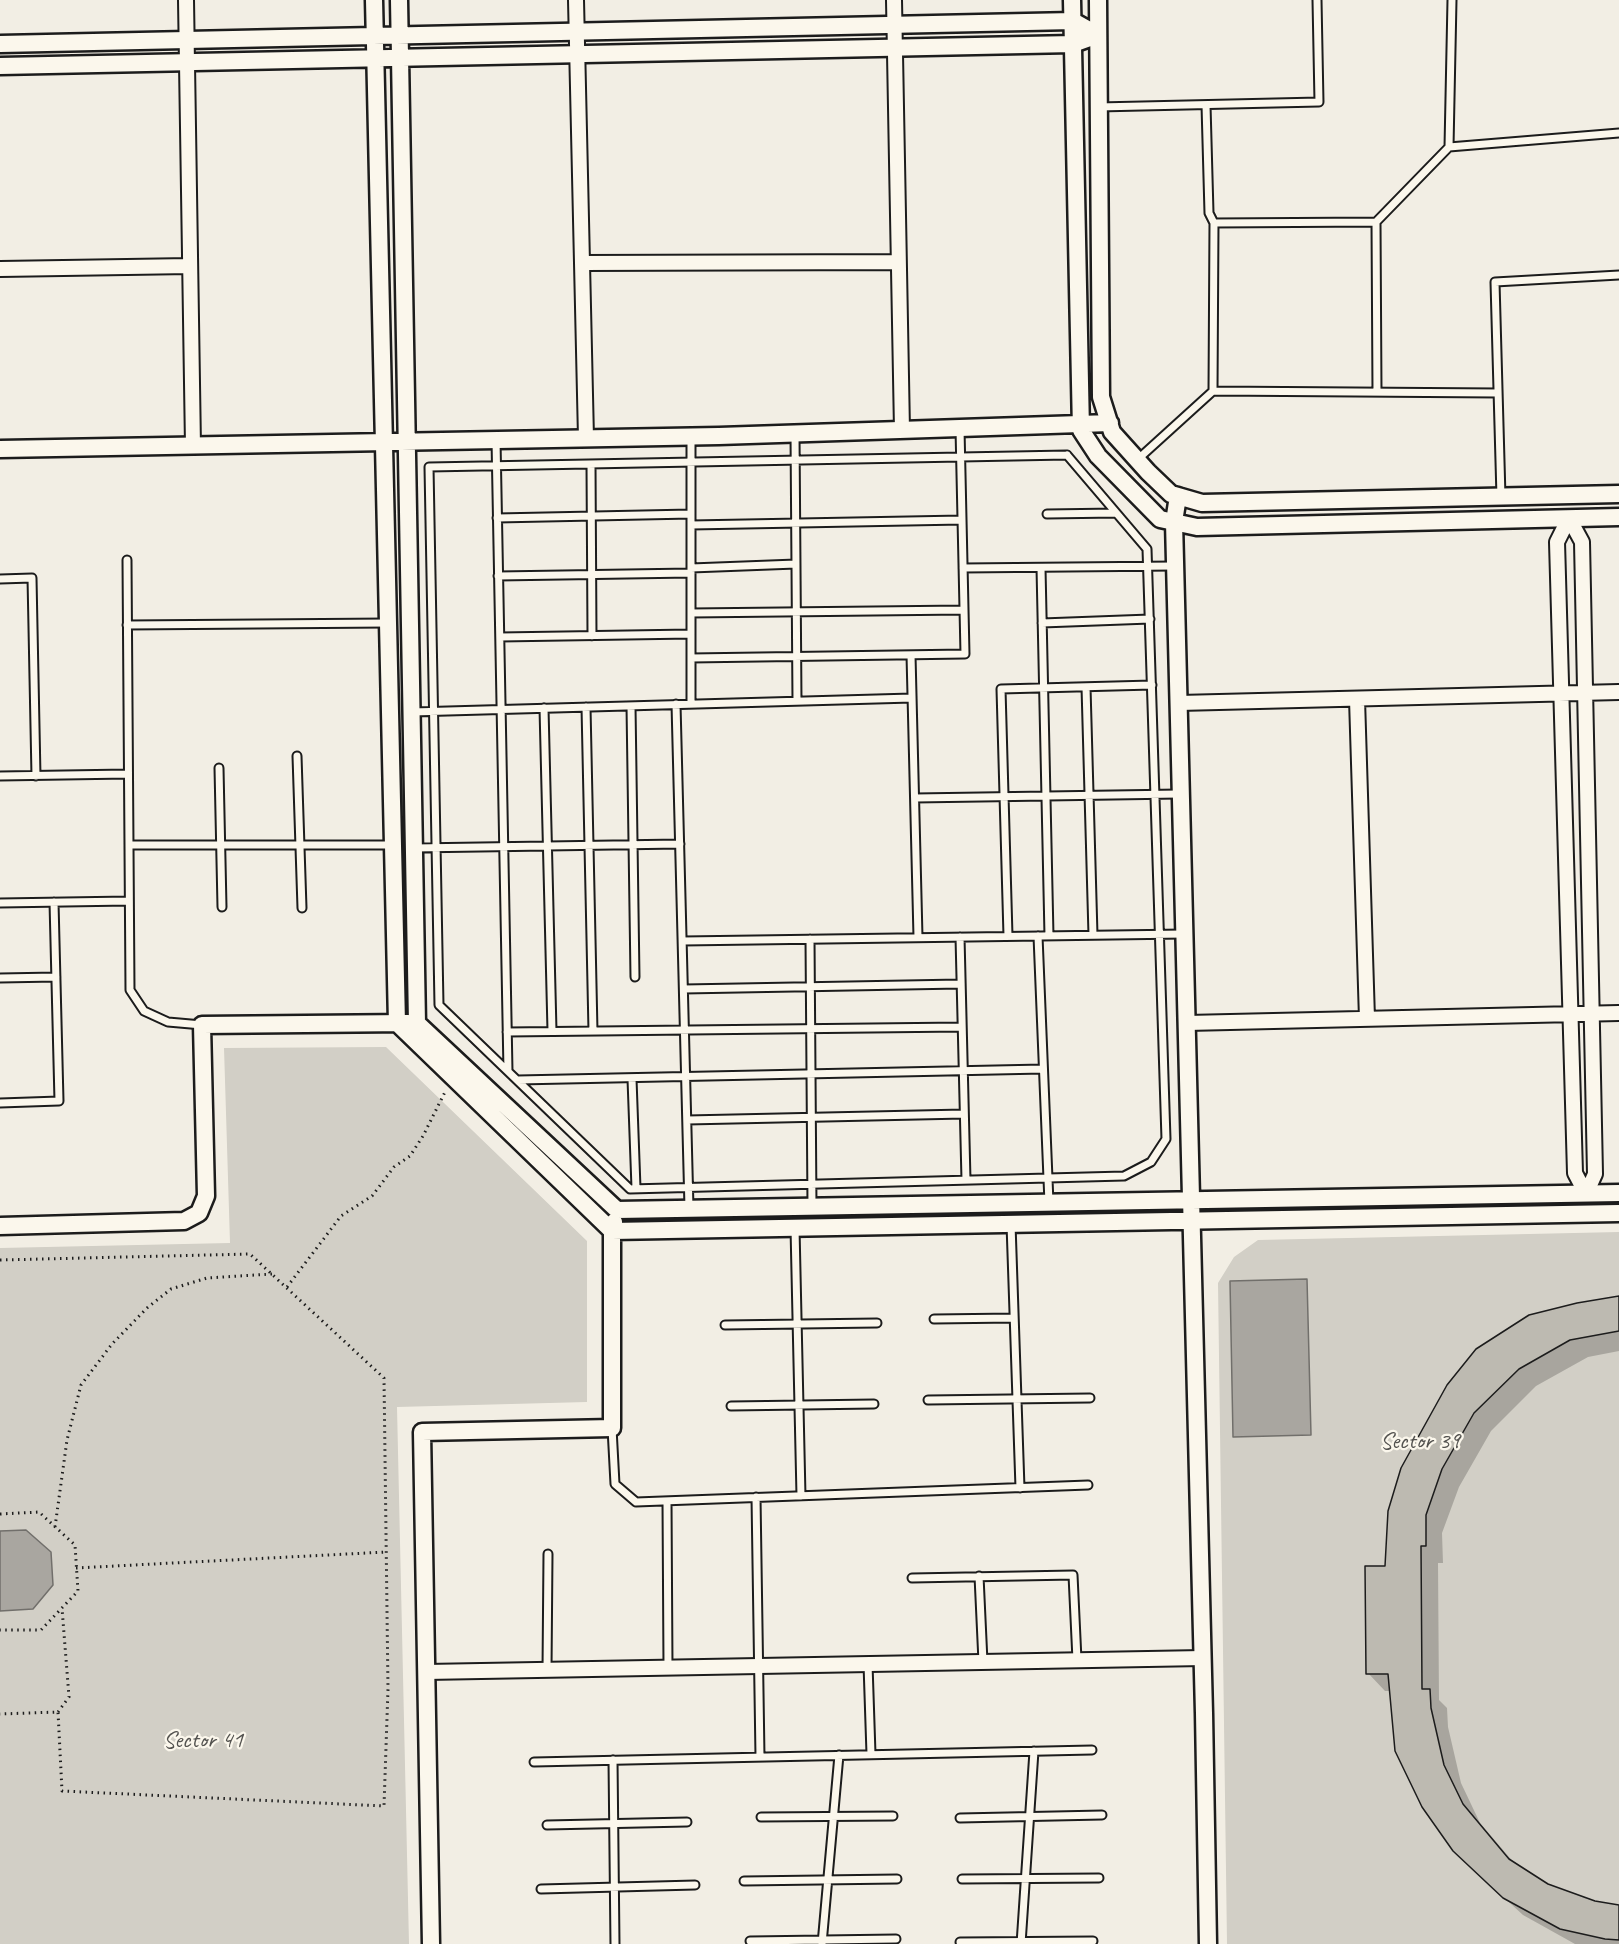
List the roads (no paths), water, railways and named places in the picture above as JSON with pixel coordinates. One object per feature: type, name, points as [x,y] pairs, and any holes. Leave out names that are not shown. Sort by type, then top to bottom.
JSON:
[{"type":"street","points":[[186,0],[193,446]]},
{"type":"street","points":[[374,0],[397,1023],[612,1231],[1619,1213]]},
{"type":"street","points":[[399,0],[417,1023]]},
{"type":"street","points":[[576,0],[586,438]]},
{"type":"street","points":[[894,0],[902,430]]},
{"type":"street","points":[[1072,0],[1081,430],[1098,456],[1160,519],[1197,527],[1619,517]]},
{"type":"street","points":[[1098,0],[1101,397],[1112,432],[1171,494],[1202,503],[1619,494]]},
{"type":"street","points":[[0,44],[1073,21],[1098,35]]},
{"type":"street","points":[[0,66],[1073,44],[1098,35]]},
{"type":"street","points":[[582,263],[898,262]]},
{"type":"street","points":[[0,270],[190,266]]},
{"type":"street","points":[[0,449],[795,434],[1110,423]]},
{"type":"street","points":[[1178,496],[1174,522],[1203,1658],[1208,1944]]},
{"type":"street","points":[[1569,518],[1582,542],[1595,1174],[1586,1194]]},
{"type":"street","points":[[1569,518],[1557,543],[1575,1173],[1586,1194]]},
{"type":"street","points":[[1179,703],[1619,692]]},
{"type":"street","points":[[1357,699],[1367,1018]]},
{"type":"street","points":[[1187,1023],[1619,1013]]},
{"type":"street","points":[[0,1226],[184,1221],[199,1213],[206,1196],[202,1025],[417,1023],[617,1210],[1619,1193]]},
{"type":"street","points":[[431,1944],[422,1432],[612,1428],[612,1231],[617,1210]]},
{"type":"street","points":[[426,1672],[1203,1658]]},
{"type":"lane","points":[[1098,107],[1319,102],[1317,0]]},
{"type":"lane","points":[[1449,147],[1452,0]]},
{"type":"lane","points":[[1206,105],[1209,213],[1214,223],[1213,391]]},
{"type":"lane","points":[[1377,392],[1376,222],[1449,147],[1619,133]]},
{"type":"lane","points":[[1214,223],[1376,222]]},
{"type":"lane","points":[[1501,497],[1495,282],[1619,275]]},
{"type":"lane","points":[[1137,460],[1213,391],[1498,393]]},
{"type":"lane","points":[[691,658],[965,654],[960,428]]},
{"type":"lane","points":[[795,434],[797,701]]},
{"type":"lane","points":[[691,436],[692,704]]},
{"type":"lane","points":[[496,440],[508,1071]]},
{"type":"lane","points":[[1067,456],[1147,549],[1166,1139],[1151,1162],[1124,1176],[630,1188],[439,1005],[429,467],[795,460],[1067,456]]},
{"type":"lane","points":[[591,464],[592,636]]},
{"type":"lane","points":[[1047,514],[1116,513]]},
{"type":"lane","points":[[497,518],[691,514]]},
{"type":"lane","points":[[691,525],[962,520]]},
{"type":"lane","points":[[127,560],[130,990],[144,1011],[168,1022],[202,1025]]},
{"type":"lane","points":[[498,576],[796,564]]},
{"type":"lane","points":[[963,568],[1175,566]]},
{"type":"lane","points":[[1041,568],[1049,936]]},
{"type":"lane","points":[[0,579],[32,578],[36,776]]},
{"type":"lane","points":[[691,613],[964,610]]},
{"type":"lane","points":[[1042,622],[1150,619]]},
{"type":"lane","points":[[128,625],[388,623]]},
{"type":"lane","points":[[500,637],[691,634]]},
{"type":"lane","points":[[911,655],[918,937]]},
{"type":"lane","points":[[1008,936],[1001,689],[1152,685]]},
{"type":"lane","points":[[1086,687],[1093,935]]},
{"type":"lane","points":[[412,712],[912,698]]},
{"type":"lane","points":[[676,704],[690,1208]]},
{"type":"lane","points":[[631,705],[635,977]]},
{"type":"lane","points":[[586,707],[593,1031]]},
{"type":"lane","points":[[544,708],[552,1031]]},
{"type":"lane","points":[[297,756],[302,908]]},
{"type":"lane","points":[[219,768],[222,907]]},
{"type":"lane","points":[[0,777],[128,774]]},
{"type":"lane","points":[[915,798],[1181,794]]},
{"type":"lane","points":[[129,845],[393,844]]},
{"type":"lane","points":[[414,848],[680,844]]},
{"type":"lane","points":[[0,903],[129,901]]},
{"type":"lane","points":[[0,1102],[59,1101],[54,902]]},
{"type":"lane","points":[[682,940],[1185,934]]},
{"type":"lane","points":[[1038,936],[1049,1203]]},
{"type":"lane","points":[[960,937],[966,1180]]},
{"type":"lane","points":[[810,939],[812,1207]]},
{"type":"lane","points":[[0,978],[56,977]]},
{"type":"lane","points":[[684,989],[960,984]]},
{"type":"lane","points":[[507,1032],[962,1027]]},
{"type":"lane","points":[[518,1080],[1043,1069]]},
{"type":"lane","points":[[632,1079],[636,1188]]},
{"type":"lane","points":[[687,1120],[964,1114]]},
{"type":"lane","points":[[1011,1224],[1020,1488]]},
{"type":"lane","points":[[795,1228],[801,1496]]},
{"type":"lane","points":[[934,1319],[1014,1318]]},
{"type":"lane","points":[[725,1325],[877,1323]]},
{"type":"lane","points":[[928,1400],[1090,1398]]},
{"type":"lane","points":[[731,1406],[874,1404]]},
{"type":"lane","points":[[612,1428],[615,1485],[636,1502],[1088,1485]]},
{"type":"lane","points":[[756,1497],[760,1757]]},
{"type":"lane","points":[[667,1501],[668,1667]]},
{"type":"lane","points":[[547,1670],[548,1554]]},
{"type":"lane","points":[[912,1578],[1073,1575],[1077,1660]]},
{"type":"lane","points":[[980,1576],[982,1662]]},
{"type":"lane","points":[[868,1664],[870,1754]]},
{"type":"lane","points":[[534,1762],[1092,1750]]},
{"type":"lane","points":[[1022,1943],[1034,1751]]},
{"type":"lane","points":[[822,1942],[839,1755]]},
{"type":"lane","points":[[613,1760],[615,1944]]},
{"type":"lane","points":[[960,1818],[1102,1815]]},
{"type":"lane","points":[[761,1817],[893,1816]]},
{"type":"lane","points":[[547,1825],[687,1821]]},
{"type":"lane","points":[[962,1879],[1099,1878]]},
{"type":"lane","points":[[744,1881],[897,1879]]},
{"type":"lane","points":[[541,1889],[694,1885]]},
{"type":"lane","points":[[750,1941],[822,1942],[896,1939]]},
{"type":"lane","points":[[960,1942],[1093,1941]]},
{"type":"park label","name":"Sector 39","points":[[1420,1442]]},
{"type":"park label","name":"Sector 41","points":[[203,1741]]}]
